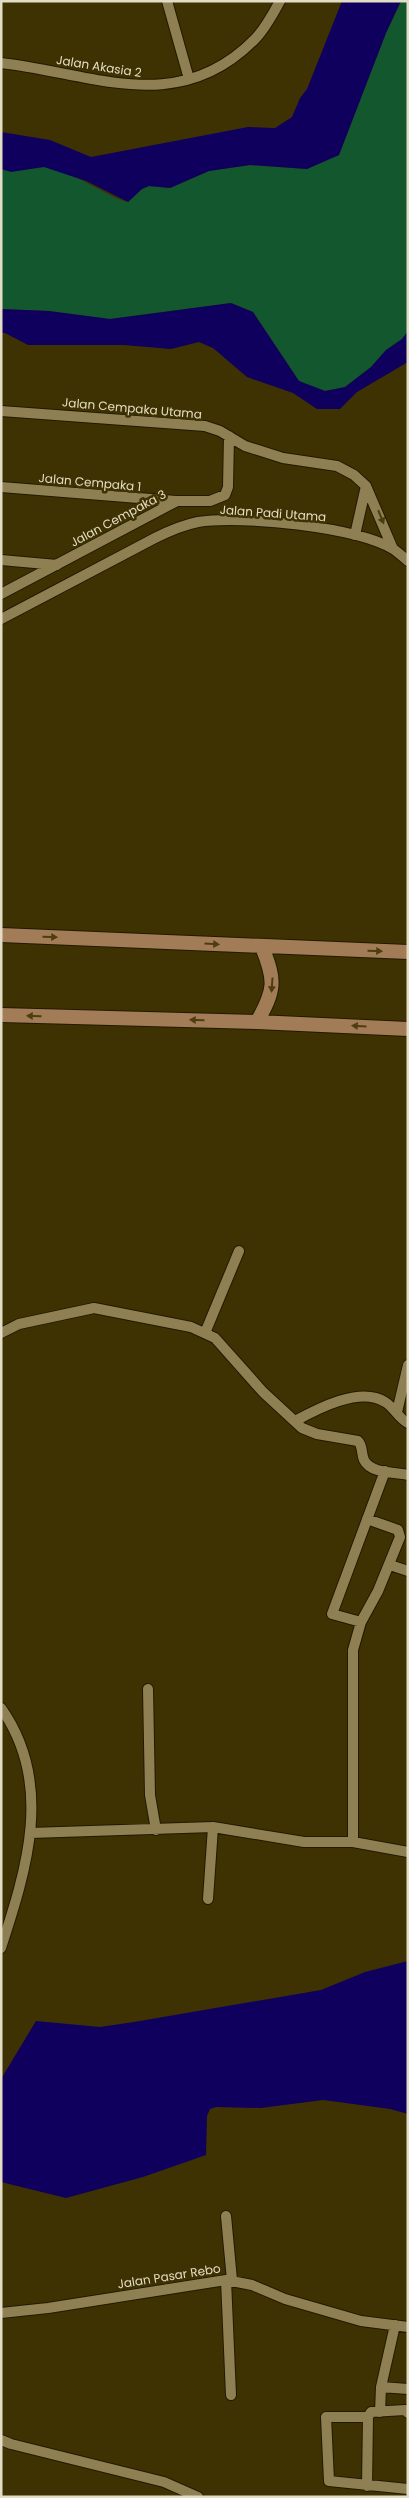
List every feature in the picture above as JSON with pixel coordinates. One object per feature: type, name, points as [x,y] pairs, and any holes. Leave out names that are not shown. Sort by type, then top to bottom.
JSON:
[{"type":"street","points":[[167,1],[189,79]]},
{"type":"street","name":"Jalan Akasia 2","points":[[1,63],[120,84],[150,87],[189,79],[216,68],[256,39],[280,1]]},
{"type":"street","name":"Jalan Cempaka Utama","points":[[1,411],[206,426],[229,436],[245,446],[284,458],[337,466],[354,475],[366,486]]},
{"type":"street","name":"Jalan Cempaka 3","points":[[1,594],[177,501],[210,501],[225,495],[228,487],[229,436]]},
{"type":"street","points":[[355,535],[366,486]]},
{"type":"street","points":[[366,486],[393,549]]},
{"type":"street","name":"Jalan Cempaka 1","points":[[1,487],[177,501]]},
{"type":"street","name":"Jalan Padi Utama","points":[[1,619],[178,527],[198,522],[249,521],[324,528],[355,535],[393,549],[408,561]]},
{"type":"street","points":[[1,560],[58,565]]},
{"type":"street","points":[[1,935],[262,948],[408,952]]},
{"type":"street","points":[[258,1022],[270,999],[273,986],[272,971],[262,948]]},
{"type":"street","points":[[1,1015],[258,1022],[408,1029]]},
{"type":"street","points":[[205,1333],[239,1252]]},
{"type":"street","points":[[1,1333],[19,1324],[94,1308],[163,1321],[205,1333],[215,1338],[227,1349],[263,1392],[310,1432],[358,1441],[368,1466],[408,1475]]},
{"type":"street","points":[[397,1412],[408,1365]]},
{"type":"street","points":[[295,1421],[318,1408],[359,1397],[377,1398],[397,1412],[403,1421],[408,1423]]},
{"type":"street","points":[[361,1622],[332,1614],[385,1471]]},
{"type":"street","points":[[353,1842],[353,1650],[361,1622],[390,1565],[400,1532],[367,1519]]},
{"type":"street","points":[[390,1565],[408,1571]]},
{"type":"street","points":[[148,1689],[150,1796],[156,1830]]},
{"type":"street","points":[[1,1708],[5,1724],[23,1748],[30,1776],[32,1799],[26,1864],[1,1948]]},
{"type":"street","points":[[208,1898],[212,1827]]},
{"type":"street","points":[[30,1833],[212,1827],[304,1842],[353,1842],[408,1852]]},
{"type":"street","points":[[226,2216],[231,2395]]},
{"type":"street","name":"Jalan Pasar Rebo","points":[[1,2313],[48,2308],[229,2280],[361,2321],[408,2327]]},
{"type":"street","points":[[380,2412],[381,2387],[395,2325]]},
{"type":"street","points":[[381,2387],[408,2389]]},
{"type":"street","points":[[366,2486],[368,2417],[370,2412],[404,2410],[408,2413]]},
{"type":"street","points":[[368,2417],[326,2417],[330,2481],[366,2486],[383,2492],[408,2489]]},
{"type":"street","points":[[1,2440],[164,2482],[198,2497]]},
{"type":"green space","points":[[401,1],[408,1],[408,331],[402,339],[386,350],[371,367],[345,387],[325,391],[299,381],[253,312],[231,303],[110,319],[49,311],[1,309],[1,169],[12,170],[44,167],[55,169],[128,202],[142,189],[149,186],[170,188],[209,171],[250,165],[307,169],[339,155],[386,33]]},
{"type":"shaded area","points":[[342,1],[401,1],[386,33],[339,155],[307,169],[250,165],[209,171],[170,188],[149,186],[142,189],[128,202],[86,181],[44,167],[11,172],[1,169],[1,132],[50,140],[91,157],[248,127],[275,128],[292,117],[300,98],[307,89]]},
{"type":"shaded area","points":[[231,303],[253,312],[299,381],[325,391],[345,387],[371,367],[386,350],[402,339],[408,331],[408,362],[357,392],[340,409],[317,409],[293,393],[247,377],[213,348],[199,342],[171,349],[124,345],[28,345],[5,333],[1,333],[1,309],[49,311],[110,319]]},
{"type":"shaded area","points":[[408,1961],[408,2114],[390,2109],[323,2100],[261,2108],[216,2107],[210,2109],[207,2116],[206,2155],[143,2177],[66,2198],[1,2182],[1,2079],[36,2021],[100,2027],[134,2022],[321,1990],[365,1972]]}]
